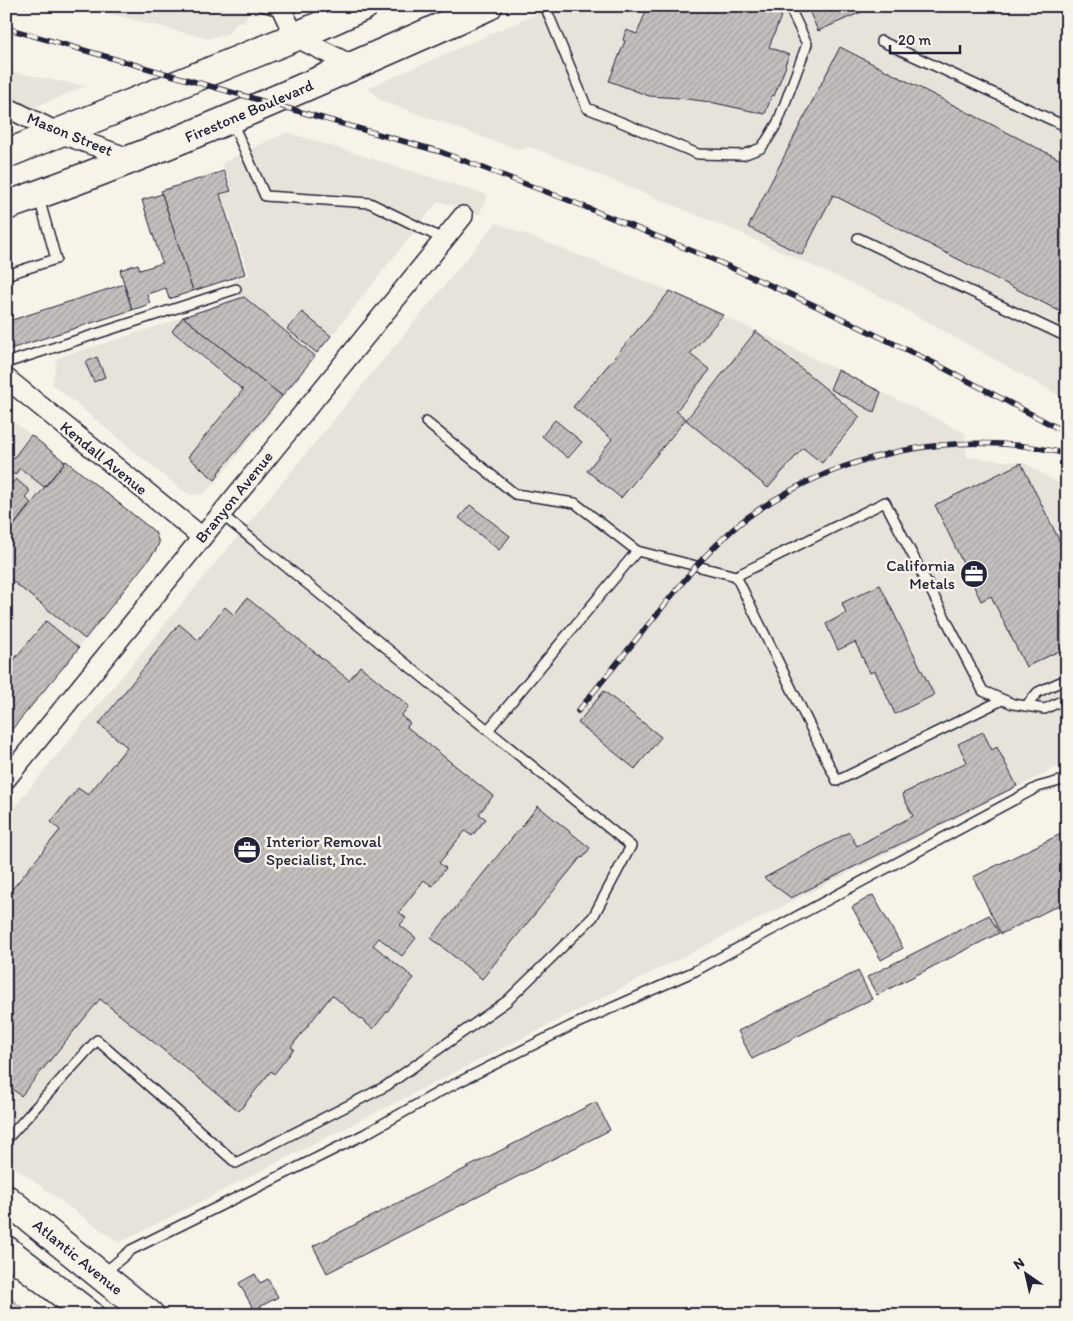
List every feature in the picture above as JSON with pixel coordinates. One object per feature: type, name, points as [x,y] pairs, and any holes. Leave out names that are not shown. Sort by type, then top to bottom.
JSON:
[{"type":"main road","points":[[6,154],[295,37],[364,6]]},
{"type":"main road","name":"Firestone Boulevard","points":[[6,206],[134,160],[231,120],[488,6]]},
{"type":"main road","name":"Atlantic Avenue","points":[[6,1199],[150,1315]]},
{"type":"main road","points":[[8,1254],[90,1315]]},
{"type":"street","points":[[283,9],[295,37],[354,66]]},
{"type":"street","name":"Mason Street","points":[[6,107],[59,133],[134,160]]},
{"type":"street","name":"Branyon Avenue","points":[[6,779],[462,216]]},
{"type":"street","name":"Kendall Avenue","points":[[6,378],[202,537]]},
{"type":"lane","points":[[262,6],[283,9]]},
{"type":"lane","points":[[546,6],[587,108],[698,154],[743,155],[761,148],[778,122],[807,44],[788,6]]},
{"type":"lane","points":[[881,42],[1067,127]]},
{"type":"lane","points":[[231,120],[265,196],[370,203],[443,239]]},
{"type":"lane","points":[[6,275],[56,259],[38,195]]},
{"type":"lane","points":[[858,238],[1067,338]]},
{"type":"lane","points":[[6,363],[236,288]]},
{"type":"lane","points":[[426,422],[515,494],[575,503],[637,551],[736,576],[885,502],[983,691],[1002,700],[1045,709],[1067,698]]},
{"type":"lane","points":[[6,1140],[96,1040],[236,1163],[386,1086],[507,1001],[593,917],[632,846],[221,514]]},
{"type":"lane","points":[[488,730],[637,551]]},
{"type":"lane","points":[[736,576],[837,781],[1002,700]]},
{"type":"lane","points":[[1026,706],[1038,692],[1067,678]]},
{"type":"lane","points":[[101,1275],[131,1250],[231,1202],[297,1166],[365,1134],[441,1091],[571,1026],[695,970],[1038,787],[1067,779]]},
{"type":"shaded area","points":[[81,6],[249,6],[244,23],[238,21],[229,33],[208,39]]},
{"type":"shaded area","points":[[554,6],[1067,6],[1067,400],[892,302],[738,232],[531,147],[519,150],[382,101],[368,88]]},
{"type":"shaded area","points":[[6,71],[86,86],[6,119]]},
{"type":"shaded area","points":[[287,132],[488,195],[479,214],[438,201],[216,482],[203,494],[190,495],[52,384],[57,358],[168,323],[240,296],[234,280],[249,275],[222,195],[233,191],[222,163]]},
{"type":"shaded area","points":[[496,223],[668,290],[793,348],[965,433],[967,457],[1025,463],[1067,488],[1067,762],[119,1243],[6,1161],[6,817]]},
{"type":"shaded area","points":[[6,416],[155,532],[159,543],[156,550],[6,738]]},
{"type":"shaded area","points":[[6,1295],[32,1315],[6,1315]]},
{"type":"building","points":[[648,6],[770,6],[783,11],[769,47],[789,55],[774,96],[772,95],[765,114],[710,102],[649,96],[609,81],[625,41],[623,40],[626,30],[637,34]]},
{"type":"building","points":[[807,6],[875,6],[818,31]]},
{"type":"building","points":[[840,47],[1067,163],[1067,315],[833,195],[802,255],[748,227]]},
{"type":"building","points":[[224,171],[231,191],[220,194],[245,274],[193,291],[161,191]]},
{"type":"building","points":[[162,194],[193,291],[169,299],[166,288],[147,294],[150,304],[132,310],[120,270],[138,264],[140,270],[162,263],[142,200]]},
{"type":"building","points":[[124,284],[132,310],[7,350],[6,322]]},
{"type":"building","points":[[670,291],[723,315],[690,354],[710,370],[676,411],[686,419],[621,498],[587,471],[612,439],[573,407]]},
{"type":"building","points":[[244,297],[315,356],[282,396],[183,317]]},
{"type":"building","points":[[302,312],[331,336],[317,353],[287,329]]},
{"type":"building","points":[[183,317],[282,396],[218,473],[219,475],[215,480],[188,457],[243,390],[172,331]]},
{"type":"building","points":[[756,331],[860,417],[822,463],[803,448],[768,488],[686,420]]},
{"type":"building","points":[[97,357],[105,377],[94,382],[85,362]]},
{"type":"building","points":[[838,370],[881,392],[874,412],[830,389]]},
{"type":"building","points":[[555,420],[582,442],[568,458],[542,436]]},
{"type":"building","points":[[31,435],[65,462],[44,487],[20,468],[15,475],[6,468]]},
{"type":"building","points":[[66,461],[155,532],[159,543],[156,550],[85,639],[6,576],[6,535]]},
{"type":"building","points":[[1021,463],[1067,556],[1067,647],[1026,667],[991,596],[981,601],[935,505]]},
{"type":"building","points":[[16,479],[30,491],[25,497],[31,503],[6,535],[6,483],[10,486]]},
{"type":"building","points":[[470,505],[510,536],[499,550],[459,518]]},
{"type":"building","points":[[880,585],[934,695],[895,714],[875,671],[870,673],[855,642],[838,650],[826,624],[846,613],[842,603]]},
{"type":"building","name":"Interior Removal Specialist, Inc.","points":[[247,598],[349,680],[360,666],[409,706],[401,716],[410,723],[407,727],[493,796],[479,814],[486,819],[472,836],[465,831],[439,863],[446,868],[432,886],[424,880],[399,912],[406,918],[400,925],[416,938],[402,956],[379,938],[373,945],[414,978],[373,1029],[332,995],[291,1047],[294,1049],[274,1074],[271,1071],[239,1111],[100,999],[21,1096],[6,1084],[6,897],[60,830],[51,822],[78,788],[88,795],[127,747],[99,724],[179,624],[198,640],[225,607],[234,615]]},
{"type":"building","points":[[46,621],[79,648],[9,733],[6,730],[6,669]]},
{"type":"building","points":[[604,691],[661,737],[635,769],[578,723]]},
{"type":"building","points":[[983,732],[992,750],[997,747],[1017,786],[791,898],[764,878],[849,832],[857,846],[913,816],[902,794],[967,762],[958,744]]},
{"type":"building","points":[[538,806],[590,848],[482,979],[431,938]]},
{"type":"building","points":[[1067,831],[1067,901],[1001,934],[973,877]]},
{"type":"building","points":[[873,895],[903,948],[881,960],[852,907]]},
{"type":"building","points":[[989,915],[999,933],[877,995],[867,977]]},
{"type":"building","points":[[858,971],[872,999],[752,1059],[738,1031]]},
{"type":"building","points":[[596,1102],[610,1130],[327,1273],[313,1246]]},
{"type":"building","points":[[255,1274],[260,1283],[268,1279],[278,1297],[254,1310],[239,1283]]},
{"type":"railway","points":[[6,28],[441,152],[573,202],[712,259],[816,306],[936,364],[1067,433]]},
{"type":"railway","points":[[578,711],[696,566],[741,522],[783,495],[821,476],[860,461],[901,451],[942,445],[984,443],[1026,446],[1067,454]]},
{"type":"place","name":"California Metals","points":[[974,574]]},
{"type":"place","name":"Interior Removal Specialist, Inc.","points":[[247,850]]}]
